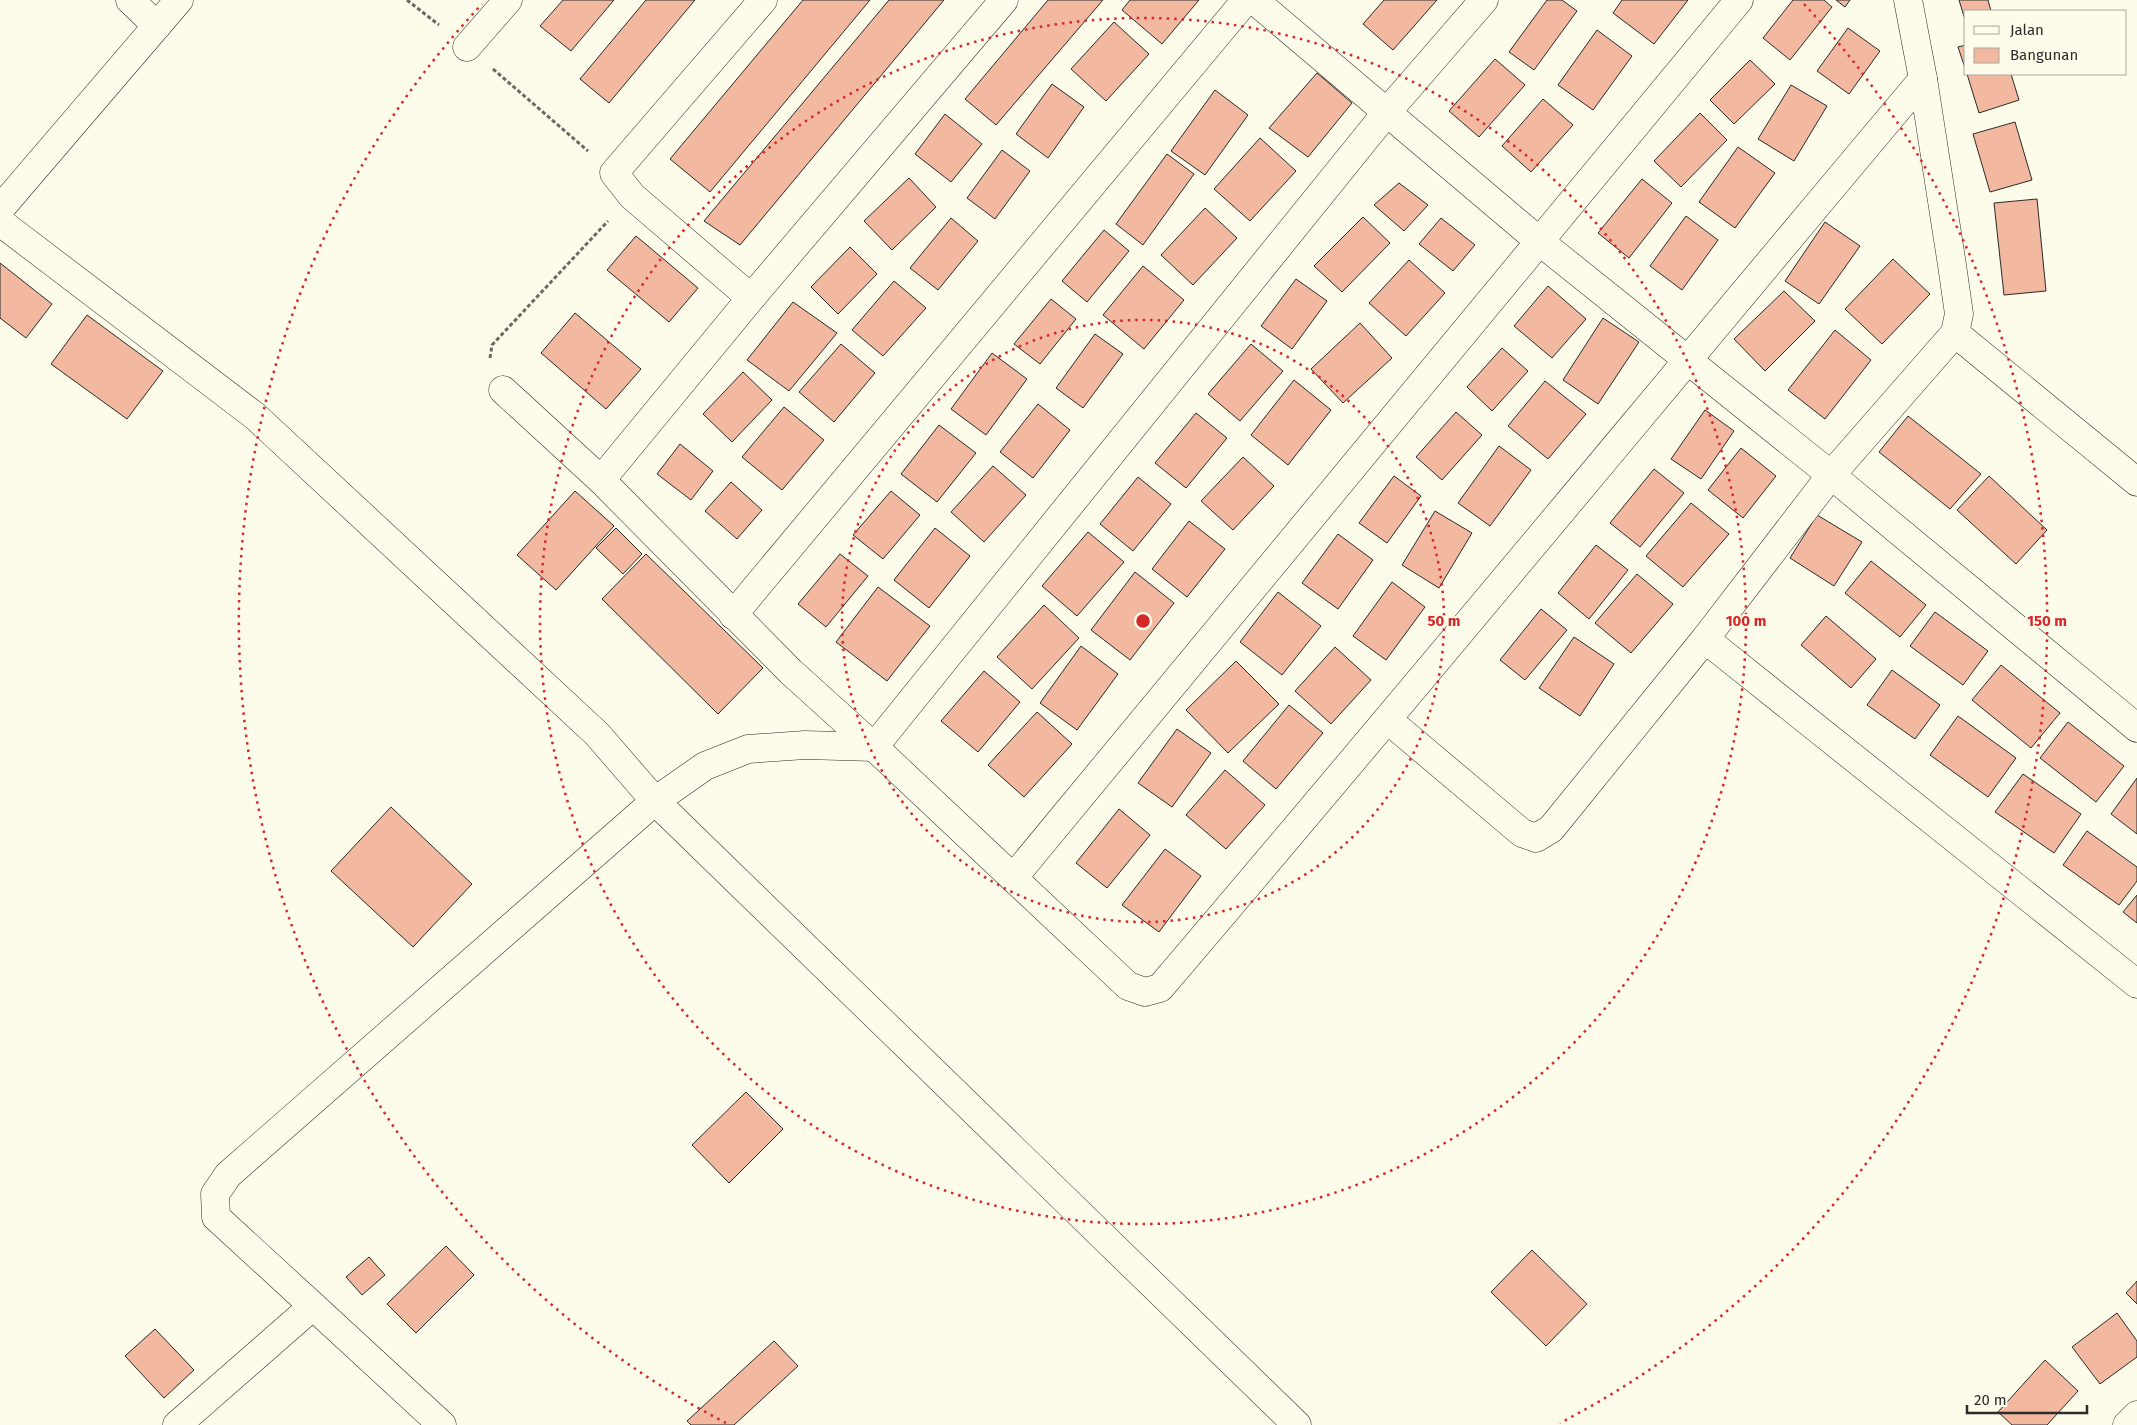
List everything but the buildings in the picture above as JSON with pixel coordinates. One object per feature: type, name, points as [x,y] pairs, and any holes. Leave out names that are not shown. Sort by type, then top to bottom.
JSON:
[{"type":"street","points":[[130,0],[157,26]]},
{"type":"street","points":[[0,210],[178,0]]},
{"type":"street","points":[[467,47],[508,0]]},
{"type":"street","points":[[751,298],[632,196],[614,173],[762,0]]},
{"type":"street","points":[[601,480],[751,298],[1004,0]]},
{"type":"street","points":[[733,615],[1246,0]]},
{"type":"street","points":[[1254,0],[1539,241],[1831,474],[2137,728]]},
{"type":"street","points":[[874,747],[1387,112],[1484,0]]},
{"type":"street","points":[[1013,878],[1739,0]]},
{"type":"street","points":[[1388,720],[1522,833],[1536,838],[1551,829],[1705,639],[1831,474],[1956,333],[1959,314],[1923,79],[1908,0]]},
{"type":"street","points":[[503,390],[601,480],[791,672],[874,747],[1128,986],[1146,992],[1160,988],[1388,720],[1686,360],[1923,79]]},
{"type":"street","points":[[0,222],[255,416],[597,734],[655,801],[1296,1425]]},
{"type":"street","points":[[1956,333],[2137,482]]},
{"type":"street","points":[[1705,639],[2137,984]]},
{"type":"street","points":[[442,1425],[216,1217],[214,1194],[228,1174],[655,801],[705,766],[748,748],[805,745],[874,747]]},
{"type":"street","points":[[177,1425],[313,1306]]},
{"type":"street","points":[[2127,1425],[2137,1415]]},
{"type":"path","points":[[407,0],[467,47],[614,173]]},
{"type":"path","points":[[503,390],[489,366],[492,345],[632,196]]}]
